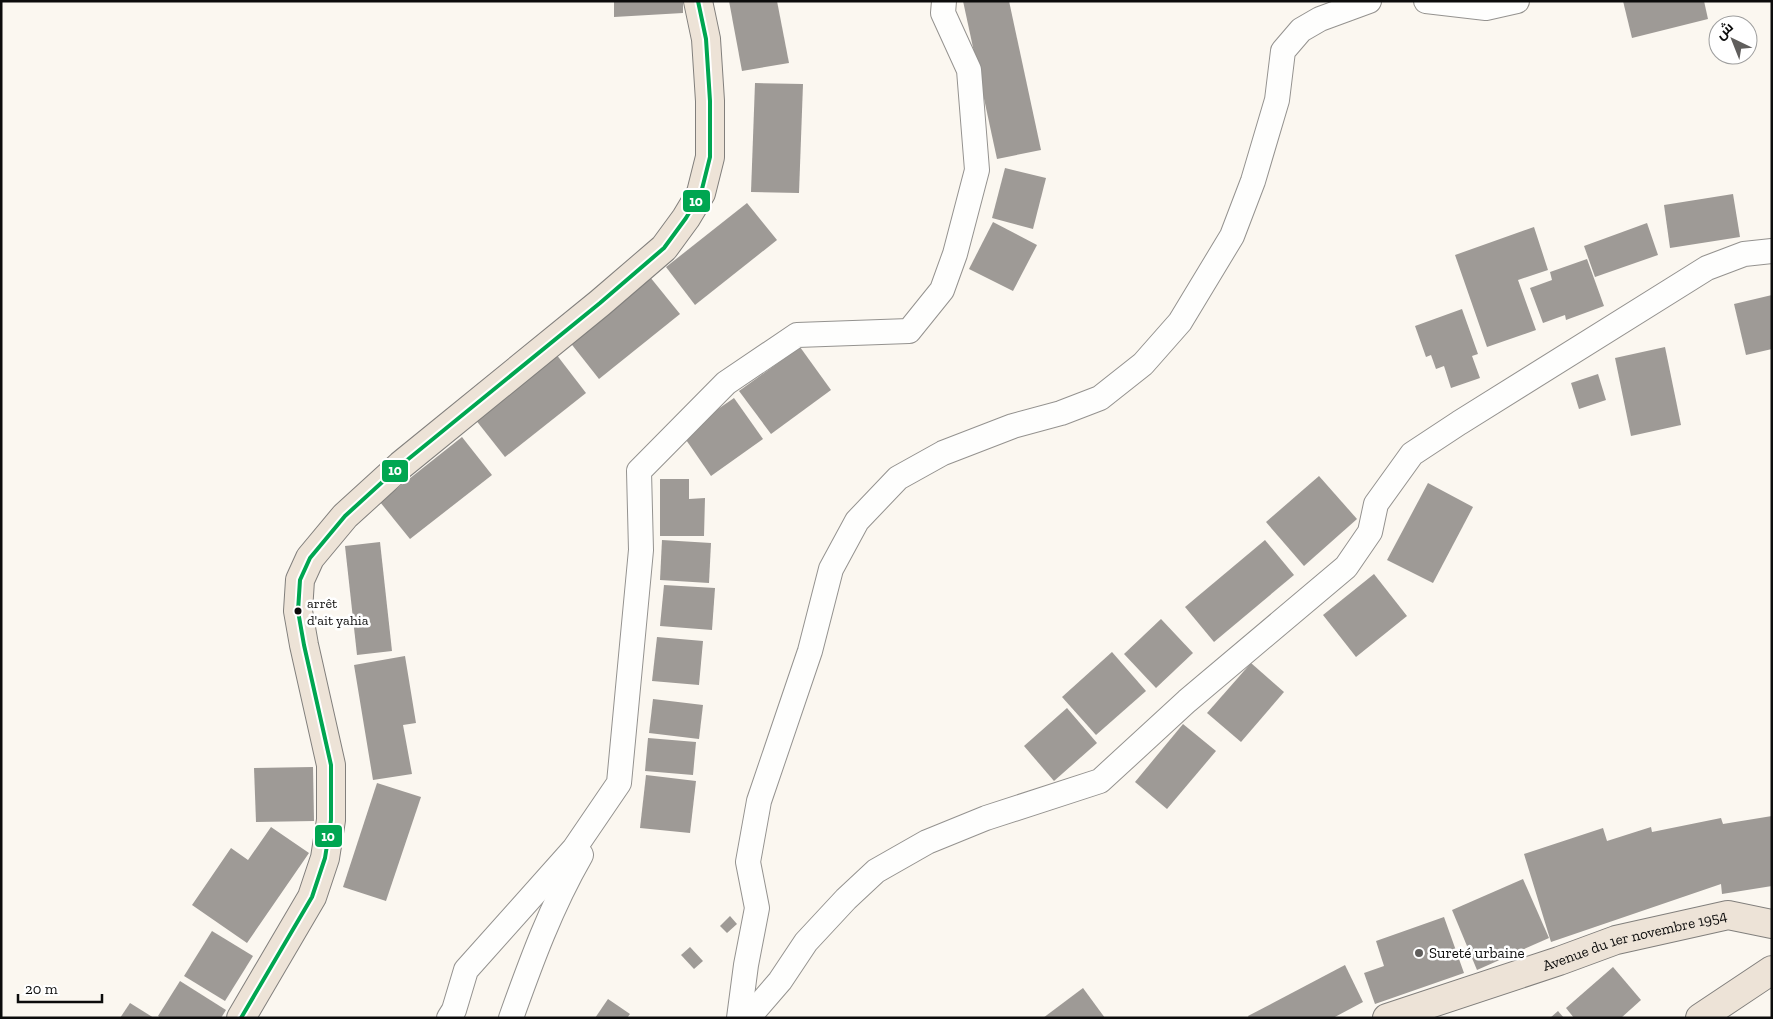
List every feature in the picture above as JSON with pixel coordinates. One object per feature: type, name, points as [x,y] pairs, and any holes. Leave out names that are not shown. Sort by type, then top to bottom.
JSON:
[{"type":"main road","points":[[241,1018],[312,897],[325,858],[331,820],[331,765],[298,611],[300,580],[310,558],[345,516],[401,465],[600,303],[664,248],[686,218],[701,193],[710,157],[710,101],[706,39],[698,1]]},
{"type":"main road","name":"Avenue du 1er novembre 1954","points":[[1387,1018],[1559,961],[1616,940],[1728,915],[1772,924]]},
{"type":"main road","points":[[1700,1018],[1772,970]]},
{"type":"street","points":[[449,1018],[454,1010],[466,970],[574,849],[619,783],[641,550],[639,471],[726,383],[797,335],[909,331],[942,290],[955,254],[977,170],[969,70],[943,13],[944,1]]},
{"type":"street","points":[[739,1018],[746,965],[757,908],[748,862],[759,801],[810,652],[831,569],[857,521],[898,478],[943,453],[1013,426],[1061,413],[1100,398],[1143,364],[1180,322],[1232,236],[1254,181],[1277,100],[1284,51],[1301,30],[1320,19],[1369,1]]},
{"type":"street","points":[[1426,1],[1486,8],[1517,1]]},
{"type":"street","points":[[748,1018],[780,981],[806,942],[846,899],[876,871],[927,842],[986,818],[1100,781],[1187,701],[1274,630],[1346,567],[1370,532],[1376,504],[1412,454],[1708,268],[1744,254],[1772,251]]},
{"type":"street","points":[[511,1018],[561,890],[587,845],[603,806]]},
{"type":"building","points":[[614,1],[683,1],[683,13],[614,17]]},
{"type":"building","points":[[729,1],[777,1],[789,63],[742,71]]},
{"type":"building","points":[[963,1],[1009,1],[1041,150],[997,159]]},
{"type":"building","points":[[1623,1],[1704,1],[1708,19],[1632,38]]},
{"type":"building","points":[[755,83],[803,84],[799,193],[751,192]]},
{"type":"building","points":[[1005,168],[1046,178],[1033,229],[992,218]]},
{"type":"building","points":[[1733,194],[1740,237],[1670,248],[1664,205]]},
{"type":"building","points":[[747,203],[777,240],[695,305],[666,267]]},
{"type":"building","points":[[993,222],[1037,245],[1013,291],[969,269]]},
{"type":"building","points":[[1647,223],[1658,255],[1595,277],[1584,246]]},
{"type":"building","points":[[1534,227],[1548,270],[1518,280],[1536,330],[1487,347],[1455,255]]},
{"type":"building","points":[[1587,259],[1604,306],[1566,320],[1565,315],[1543,323],[1530,288],[1552,280],[1550,272]]},
{"type":"building","points":[[650,277],[680,314],[599,379],[569,341]]},
{"type":"building","points":[[1772,295],[1772,349],[1746,355],[1734,304]]},
{"type":"building","points":[[1462,309],[1478,354],[1472,356],[1480,378],[1451,388],[1444,366],[1436,369],[1431,355],[1426,357],[1415,326]]},
{"type":"building","points":[[800,347],[831,390],[771,434],[739,391]]},
{"type":"building","points":[[1665,347],[1681,425],[1631,436],[1615,358]]},
{"type":"building","points":[[556,354],[586,393],[505,457],[475,419]]},
{"type":"building","points":[[1598,374],[1606,400],[1579,409],[1571,383]]},
{"type":"building","points":[[734,398],[763,439],[711,476],[682,434]]},
{"type":"building","points":[[462,437],[492,475],[410,539],[380,502]]},
{"type":"building","points":[[1319,476],[1357,519],[1304,566],[1266,522]]},
{"type":"building","points":[[660,479],[689,479],[689,499],[705,498],[704,536],[660,536]]},
{"type":"building","points":[[1428,483],[1473,507],[1433,583],[1387,560]]},
{"type":"building","points":[[662,540],[711,543],[709,583],[660,580]]},
{"type":"building","points":[[1265,540],[1294,575],[1214,642],[1185,607]]},
{"type":"building","points":[[380,542],[392,651],[357,655],[345,546]]},
{"type":"building","points":[[1374,574],[1407,616],[1356,657],[1323,615]]},
{"type":"building","points":[[664,585],[715,588],[712,630],[660,626]]},
{"type":"building","points":[[1161,619],[1193,653],[1156,688],[1124,654]]},
{"type":"building","points":[[657,637],[703,641],[699,685],[652,681]]},
{"type":"building","points":[[1112,652],[1146,691],[1096,735],[1062,697]]},
{"type":"building","points":[[405,656],[416,723],[403,725],[412,774],[373,780],[354,665]]},
{"type":"building","points":[[1251,663],[1284,692],[1241,742],[1207,713]]},
{"type":"building","points":[[653,699],[703,705],[699,739],[649,733]]},
{"type":"building","points":[[1067,708],[1097,743],[1054,781],[1024,746]]},
{"type":"building","points":[[1183,724],[1216,751],[1167,809],[1135,782]]},
{"type":"building","points":[[648,738],[696,742],[693,775],[645,771]]},
{"type":"building","points":[[313,767],[314,821],[256,822],[254,768]]},
{"type":"building","points":[[646,775],[696,781],[690,833],[640,828]]},
{"type":"building","points":[[377,783],[421,797],[386,901],[343,887]]},
{"type":"building","points":[[1772,816],[1772,886],[1722,894],[1721,884],[1551,942],[1524,854],[1603,828],[1607,841],[1651,827],[1652,832],[1721,818],[1723,824]]},
{"type":"building","points":[[271,827],[309,853],[247,943],[192,905],[231,848],[248,860]]},
{"type":"building","points":[[1523,879],[1549,938],[1477,970],[1452,910]]},
{"type":"building","points":[[730,916],[737,924],[727,933],[720,926]]},
{"type":"building","name":"Sureté urbaine","points":[[1444,917],[1464,973],[1375,1004],[1364,973],[1384,966],[1376,941]]},
{"type":"building","points":[[212,931],[253,956],[225,1001],[184,976]]},
{"type":"building","points":[[690,947],[703,961],[694,969],[681,955]]},
{"type":"building","points":[[1345,965],[1363,1002],[1333,1018],[1249,1018],[1248,1016]]},
{"type":"building","points":[[1613,967],[1641,1000],[1621,1018],[1574,1018],[1566,1008]]},
{"type":"building","points":[[180,981],[226,1010],[221,1018],[161,1018],[158,1016]]},
{"type":"building","points":[[1083,988],[1105,1018],[1043,1018]]},
{"type":"building","points":[[608,999],[630,1014],[627,1018],[595,1018]]},
{"type":"building","points":[[130,1003],[154,1018],[120,1018]]},
{"type":"building","points":[[1558,1011],[1564,1018],[1550,1018]]},
{"type":"transit line","name":"10","points":[[241,1018],[312,897],[325,858],[331,820],[331,765],[298,611],[300,580],[310,558],[345,516],[401,465],[600,303],[664,248],[686,218],[701,193],[710,157],[710,101],[706,39],[698,1]]},
{"type":"place","name":"arrêt d'ait yahia","points":[[298,611]]},
{"type":"place","name":"Sureté urbaine","points":[[1419,953]]}]
